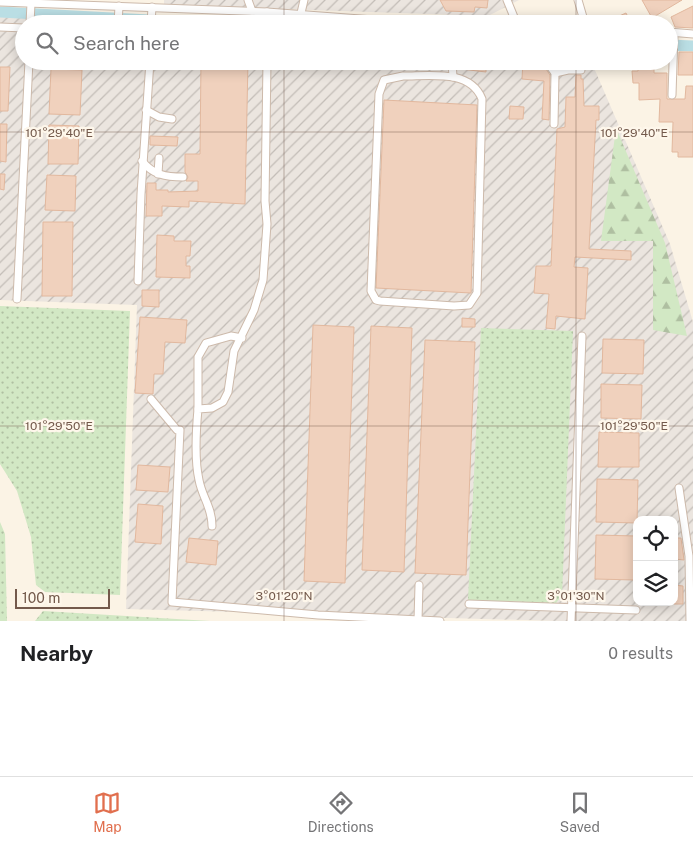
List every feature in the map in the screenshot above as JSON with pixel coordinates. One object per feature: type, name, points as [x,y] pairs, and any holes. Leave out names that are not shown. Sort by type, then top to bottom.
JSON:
[{"type":"street","points":[[248,0],[252,11]]},
{"type":"street","points":[[301,14],[304,0]]},
{"type":"street","points":[[507,0],[513,15]]},
{"type":"street","points":[[578,0],[582,15]]},
{"type":"street","points":[[0,2],[110,3],[117,15]]},
{"type":"street","points":[[31,3],[31,15]]},
{"type":"street","points":[[124,15],[152,10],[162,4],[252,11],[261,15]]},
{"type":"street","points":[[152,10],[152,15]]},
{"type":"street","points":[[292,15],[313,15]]},
{"type":"street","points":[[0,27],[15,28]]},
{"type":"street","points":[[678,33],[693,34]]},
{"type":"street","points":[[17,299],[28,70]]},
{"type":"street","points":[[138,281],[142,161],[149,70]]},
{"type":"street","points":[[198,409],[212,408],[223,402],[228,392],[234,351],[242,338],[263,280],[268,70]]},
{"type":"street","points":[[453,70],[453,77]]},
{"type":"street","points":[[553,70],[555,73],[554,124]]},
{"type":"street","points":[[555,73],[581,70]]},
{"type":"street","points":[[672,95],[673,70]]},
{"type":"street","points":[[403,76],[453,77],[476,87],[482,99],[483,108],[477,296],[469,305],[464,306],[376,300],[371,291],[370,264],[381,85],[384,80],[403,76]]},
{"type":"street","points":[[146,110],[159,118],[172,118]]},
{"type":"street","points":[[158,174],[159,158]]},
{"type":"street","points":[[142,161],[149,170],[158,174],[183,177]]},
{"type":"street","points":[[212,526],[209,505],[199,481],[196,428],[198,358],[206,344],[231,336],[242,338]]},
{"type":"street","points":[[571,621],[582,336]]},
{"type":"street","points":[[151,399],[177,430],[180,430],[172,602],[318,615],[440,621]]},
{"type":"street","points":[[679,488],[689,556],[690,621]]},
{"type":"street","points":[[418,620],[420,585]]},
{"type":"street","points":[[469,604],[636,610]]},
{"type":"shaded area","points":[[164,0],[519,0],[490,15],[164,5]]},
{"type":"shaded area","points":[[0,16],[15,17],[15,70],[595,70],[670,244],[693,322],[693,621],[559,621],[126,609],[137,305],[0,300]]},
{"type":"green space","points":[[616,128],[665,243],[687,336],[653,330],[653,241],[601,241]]},
{"type":"green space","points":[[0,306],[130,311],[120,595],[45,592],[36,585],[31,537],[17,491],[0,464]]},
{"type":"green space","points":[[481,328],[573,331],[562,595],[556,603],[468,600]]},
{"type":"green space","points":[[0,522],[5,534],[7,621],[0,621]]},
{"type":"green space","points":[[43,611],[210,621],[35,621]]},
{"type":"building","points":[[440,0],[488,0],[487,8],[475,7],[474,12],[446,11]]},
{"type":"building","points":[[642,0],[682,0],[657,15],[650,15]]},
{"type":"building","points":[[693,6],[693,28],[678,27],[678,15],[675,15]]},
{"type":"building","points":[[679,52],[693,52],[693,75],[678,75]]},
{"type":"building","points":[[0,67],[10,67],[8,111],[0,111]]},
{"type":"building","points":[[51,70],[82,70],[80,115],[49,114]]},
{"type":"building","points":[[201,70],[248,70],[245,204],[189,201],[189,207],[162,206],[162,216],[146,216],[147,183],[156,183],[156,190],[168,190],[168,192],[198,191],[198,181],[186,181],[188,177],[185,172],[185,154],[200,154]]},
{"type":"building","points":[[469,70],[486,70],[486,72]]},
{"type":"building","points":[[522,70],[547,70],[550,75],[549,120],[542,119],[544,81],[522,79]]},
{"type":"building","points":[[654,70],[654,73],[667,73],[667,99],[685,99],[686,86],[693,86],[693,157],[678,157],[678,152],[672,152],[673,122],[659,122],[660,99],[639,100],[639,83],[633,83],[632,71]]},
{"type":"building","points":[[576,75],[581,75],[581,79],[583,79],[584,106],[599,106],[599,120],[596,120],[589,249],[631,251],[631,260],[575,257],[574,267],[588,268],[585,319],[556,316],[555,329],[546,328],[549,294],[534,293],[536,266],[551,266],[557,129],[565,127],[566,97],[575,97]]},
{"type":"building","points":[[384,100],[477,105],[471,293],[376,288]]},
{"type":"building","points":[[510,106],[524,107],[523,119],[509,119]]},
{"type":"building","points":[[0,124],[7,124],[6,162],[0,161]]},
{"type":"building","points":[[49,125],[79,126],[78,164],[48,164]]},
{"type":"building","points":[[150,136],[178,137],[177,146],[150,145]]},
{"type":"building","points":[[0,174],[5,174],[4,190],[0,189]]},
{"type":"building","points":[[47,175],[76,176],[75,211],[45,210]]},
{"type":"building","points":[[43,222],[73,222],[72,296],[42,296]]},
{"type":"building","points":[[157,235],[174,236],[174,241],[191,241],[190,256],[186,256],[186,266],[190,266],[190,278],[156,277]]},
{"type":"building","points":[[142,290],[159,290],[159,307],[142,306]]},
{"type":"building","points":[[140,317],[187,320],[185,343],[165,342],[163,374],[154,374],[153,394],[135,393]]},
{"type":"building","points":[[462,318],[475,319],[475,327],[462,327]]},
{"type":"building","points":[[313,325],[354,327],[345,583],[304,581]]},
{"type":"building","points":[[371,326],[412,328],[404,572],[362,570]]},
{"type":"building","points":[[603,339],[644,340],[643,374],[602,373]]},
{"type":"building","points":[[425,340],[475,342],[466,575],[415,573]]},
{"type":"building","points":[[601,384],[642,385],[641,419],[601,418]]},
{"type":"building","points":[[599,432],[639,433],[639,467],[598,467]]},
{"type":"building","points":[[138,465],[170,467],[168,492],[136,490]]},
{"type":"building","points":[[597,479],[638,480],[637,516],[633,516],[633,523],[596,522]]},
{"type":"building","points":[[138,504],[163,506],[161,544],[135,542]]},
{"type":"building","points":[[596,535],[633,536],[633,580],[595,579]]},
{"type":"building","points":[[189,538],[218,541],[216,565],[186,562]]},
{"type":"building","points":[[678,538],[681,538],[684,560],[678,559]]},
{"type":"building","points":[[678,585],[683,586],[683,604],[678,604]]},
{"type":"waterway","points":[[0,12],[56,15]]},
{"type":"waterway","points":[[678,45],[693,46]]}]
